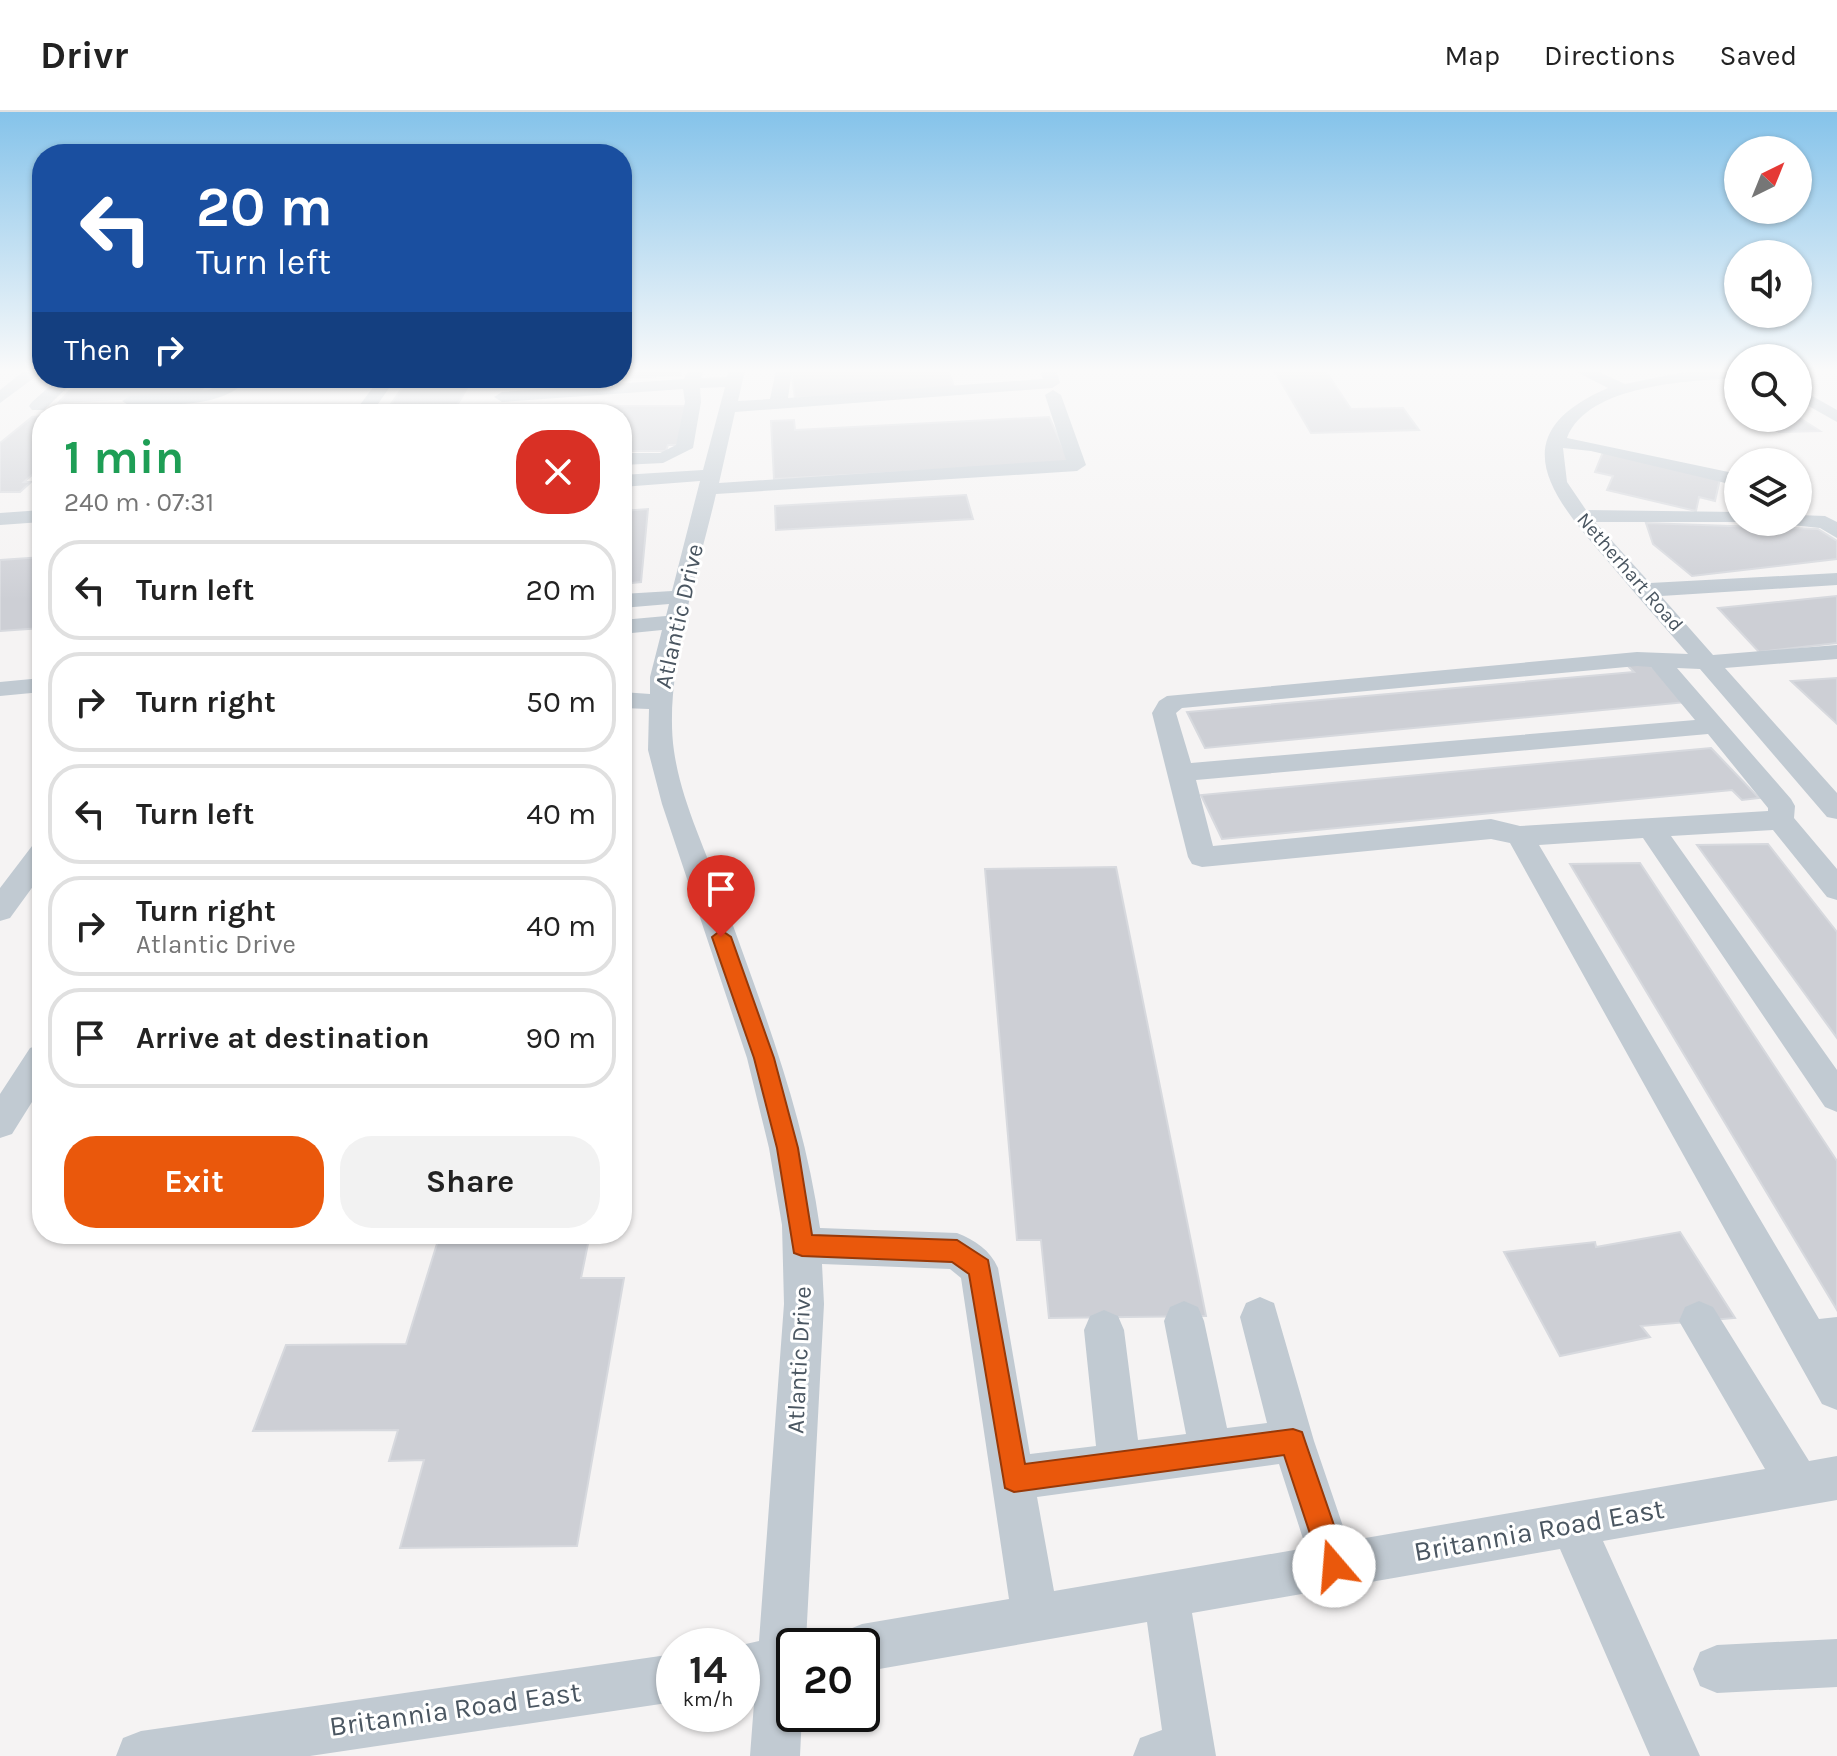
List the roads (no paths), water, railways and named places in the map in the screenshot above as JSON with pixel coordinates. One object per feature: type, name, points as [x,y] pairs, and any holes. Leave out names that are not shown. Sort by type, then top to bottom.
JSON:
[{"type":"street","points":[[632,459],[663,458],[684,447]]},
{"type":"street","name":"Atlantic Drive","points":[[718,447],[662,677],[661,750],[675,804],[764,1058],[787,1148],[802,1245],[804,1304],[772,1663],[775,1756]]},
{"type":"street","points":[[632,481],[710,482],[1077,465],[1071,447]]},
{"type":"street","name":"Netherhart Road","points":[[1556,447],[1558,484],[1581,516],[1707,662],[1825,782],[1837,810]]},
{"type":"street","points":[[1594,447],[1724,477]]},
{"type":"street","points":[[1712,518],[1709,509],[1724,505]]},
{"type":"street","points":[[1581,516],[1724,518]]},
{"type":"street","points":[[0,519],[32,517]]},
{"type":"street","points":[[1812,522],[1825,522],[1837,532]]},
{"type":"street","points":[[1644,590],[1837,579]]},
{"type":"street","points":[[632,602],[679,609]]},
{"type":"street","points":[[632,624],[679,609]]},
{"type":"street","points":[[1780,820],[1520,836],[1491,829],[1202,857],[1164,713],[1176,701],[1637,659],[1707,662],[1837,652]]},
{"type":"street","points":[[1658,660],[1782,806],[1780,820],[1837,889]]},
{"type":"street","points":[[0,689],[32,686]]},
{"type":"street","points":[[632,701],[660,702]]},
{"type":"street","points":[[1181,773],[1714,726]]},
{"type":"street","points":[[1766,787],[1825,782]]},
{"type":"street","points":[[1651,828],[1837,1097]]},
{"type":"street","points":[[1520,836],[1823,1338],[1837,1389]]},
{"type":"street","points":[[0,910],[32,867]]},
{"type":"street","points":[[5,1105],[32,1071]]},
{"type":"street","points":[[802,1245],[957,1251],[979,1268],[1035,1618]]},
{"type":"street","points":[[1260,1317],[1293,1441],[1334,1566]]},
{"type":"street","points":[[1184,1321],[1211,1453]]},
{"type":"street","points":[[1699,1321],[1818,1482]]},
{"type":"street","points":[[1104,1330],[1120,1465]]},
{"type":"street","points":[[1014,1478],[1293,1441]]},
{"type":"street","name":"Britannia Road East","points":[[880,1645],[1818,1482]]},
{"type":"street","points":[[1572,1524],[1675,1756]]},
{"type":"street","points":[[1166,1595],[1180,1754]]},
{"type":"street","points":[[1717,1669],[1837,1663]]},
{"type":"street","name":"Britannia Road East","points":[[141,1756],[656,1681]]}]
